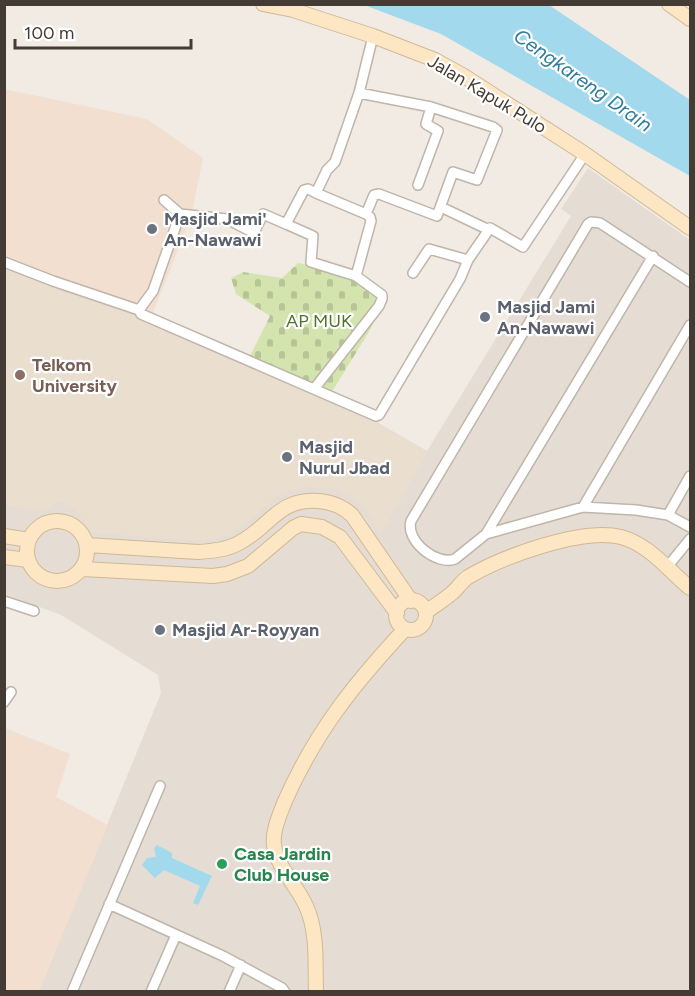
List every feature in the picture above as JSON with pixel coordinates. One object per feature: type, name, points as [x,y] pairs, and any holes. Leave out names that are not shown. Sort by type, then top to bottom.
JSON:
[{"type":"street","name":"Jalan Kapuk Pulo","points":[[263,4],[293,10],[373,36],[435,60],[464,76],[585,154],[690,228]]},
{"type":"street","points":[[669,4],[690,19]]},
{"type":"street","points":[[316,192],[327,170],[335,162],[359,93],[373,36]]},
{"type":"street","points":[[359,93],[431,107],[497,130],[477,180],[453,172],[437,216],[377,194],[374,195],[366,214]]},
{"type":"street","points":[[418,185],[438,131],[426,124],[431,107]]},
{"type":"street","points":[[441,207],[489,230],[490,228],[523,247],[585,154]]},
{"type":"street","points":[[286,224],[305,189],[366,214],[371,221],[356,276]]},
{"type":"street","points":[[164,200],[180,214],[227,219],[254,233],[263,214],[314,236],[311,262],[356,276],[382,295],[379,306],[314,389]]},
{"type":"street","points":[[139,310],[153,291],[180,214]]},
{"type":"street","points":[[652,256],[486,534],[455,559],[443,561],[416,542],[409,532],[411,520],[584,228],[591,222],[600,223],[652,256],[690,282]]},
{"type":"street","points":[[4,262],[139,310],[141,314],[373,416],[379,415],[460,279],[468,260],[489,230]]},
{"type":"street","points":[[413,273],[429,249],[468,260]]},
{"type":"street","points":[[583,507],[690,325]]},
{"type":"street","points":[[668,515],[690,476]]},
{"type":"street","points":[[83,569],[213,576],[227,574],[248,566],[293,528],[308,524],[322,527],[340,537],[397,614],[398,622],[405,628],[414,630],[422,625],[426,618],[419,605],[352,515],[338,505],[325,502],[307,500],[295,502],[282,509],[240,542],[214,551],[87,545]]},
{"type":"street","points":[[486,534],[583,507],[636,510],[668,515],[690,527]]},
{"type":"street","points":[[62,521],[78,529],[87,545],[83,569],[67,581],[48,581],[32,569],[28,560],[29,540],[41,525],[50,522],[62,521]]},
{"type":"street","points":[[397,614],[402,604],[419,605],[450,585],[459,583],[483,569],[542,546],[596,535],[621,537],[644,548],[668,566],[690,588]]},
{"type":"street","points":[[4,536],[29,540]]},
{"type":"street","points":[[668,566],[690,539]]},
{"type":"street","points":[[4,557],[28,560]]},
{"type":"street","points":[[4,601],[34,611]]},
{"type":"street","points":[[316,992],[313,922],[306,904],[277,854],[273,844],[275,830],[296,776],[334,713],[364,673],[405,628]]},
{"type":"street","points":[[4,702],[11,692]]},
{"type":"street","points":[[72,992],[160,786]]},
{"type":"street","points":[[110,904],[241,965],[282,988],[285,992]]},
{"type":"street","points":[[151,992],[176,935]]},
{"type":"street","points":[[229,992],[241,965]]},
{"type":"shaded area","points":[[4,89],[147,119],[203,158],[191,217],[153,313],[55,283],[5,263]]},
{"type":"shaded area","points":[[588,168],[690,240],[690,991],[39,991],[161,693],[158,675],[61,615],[5,594],[4,263],[55,283],[153,313],[248,360],[330,395],[427,451],[571,216],[561,209]]},
{"type":"shaded area","points":[[4,263],[55,283],[153,313],[248,360],[330,395],[427,452],[381,534],[365,507],[338,489],[305,487],[281,493],[232,535],[201,541],[93,533],[74,508],[59,501],[42,512],[5,504]]},
{"type":"shaded area","points":[[5,728],[70,754],[56,797],[108,825],[39,991],[5,991]]},
{"type":"green space","name":"AP MUK","points":[[298,263],[343,276],[386,297],[370,330],[330,395],[248,360],[270,316],[236,294],[231,278],[243,272],[282,278]]},
{"type":"water","name":"Cengkareng Drain","points":[[364,5],[549,5],[690,100],[690,176],[441,34]]},
{"type":"water","points":[[157,845],[172,853],[172,858],[212,876],[198,905],[193,903],[200,886],[164,870],[155,878],[142,865],[147,858],[156,857],[154,848]]},
{"type":"place","name":"Masjid Jami' An-Nawawi","points":[[152,229]]},
{"type":"place","name":"Masjid Jami An-Nawawi","points":[[485,317]]},
{"type":"place","name":"Telkom University","points":[[20,375]]},
{"type":"place","name":"Masjid Nurul Jbad","points":[[287,457]]},
{"type":"place","name":"Masjid Ar-Royyan","points":[[160,630]]},
{"type":"place","name":"Casa Jardin Club House","points":[[222,864]]}]
